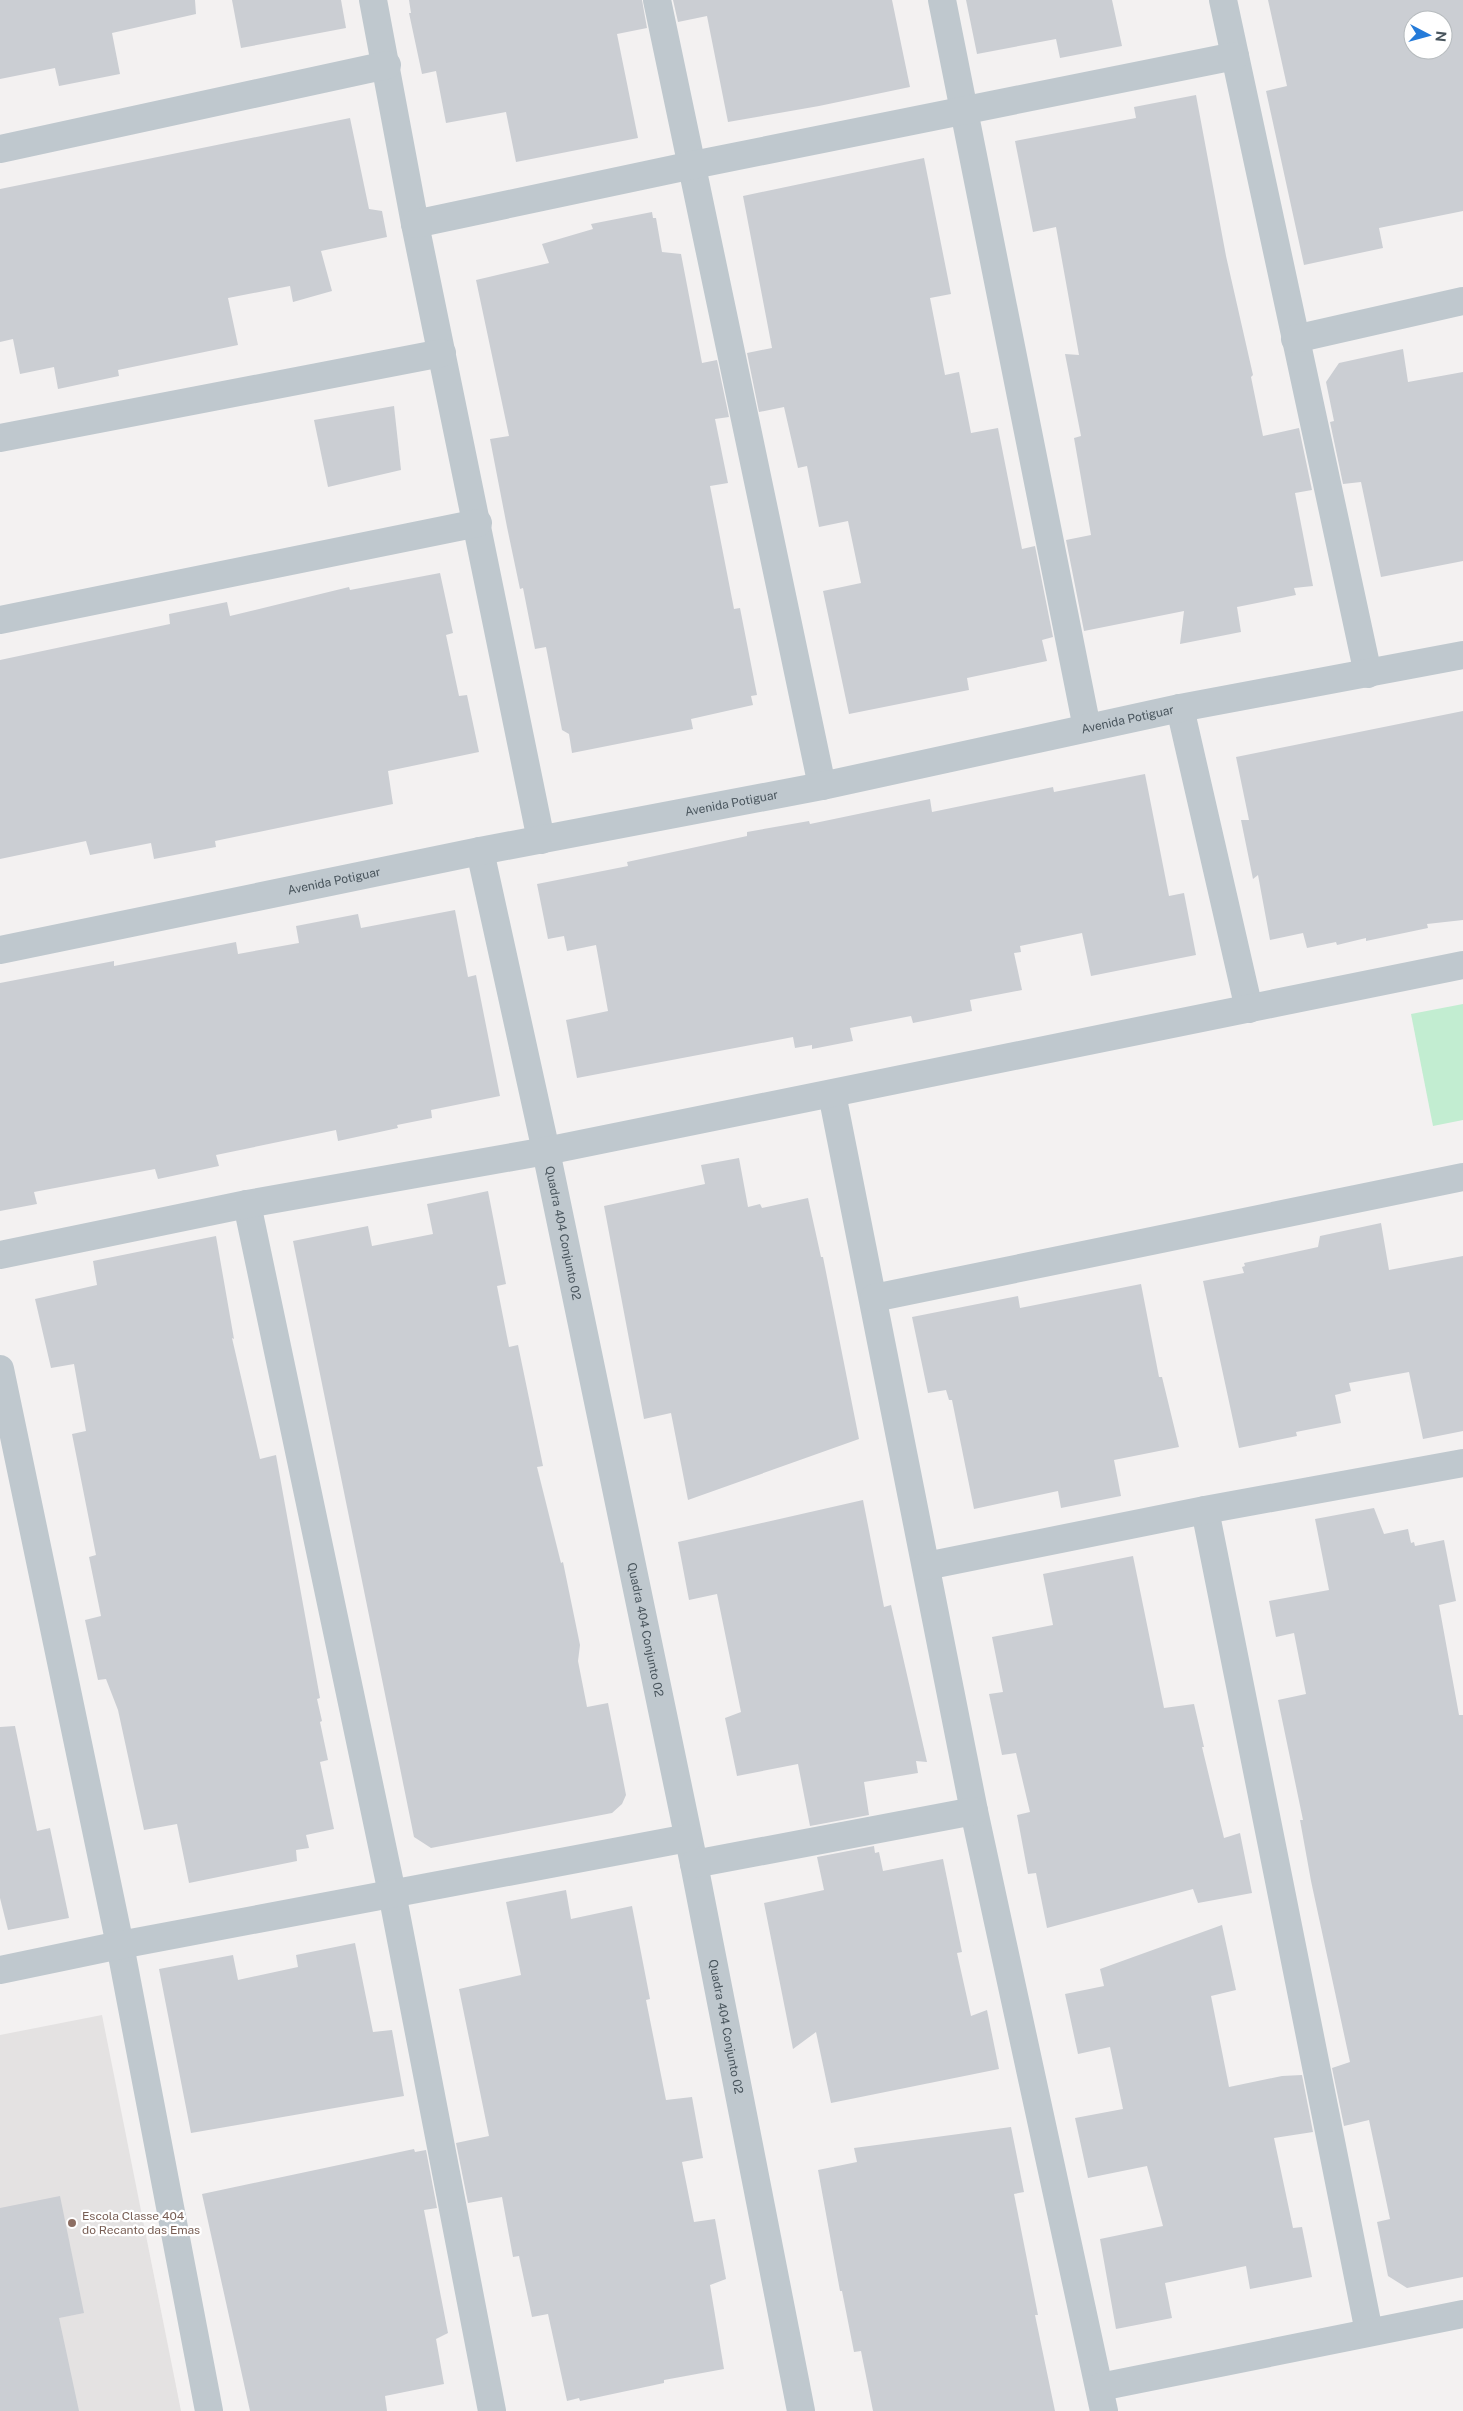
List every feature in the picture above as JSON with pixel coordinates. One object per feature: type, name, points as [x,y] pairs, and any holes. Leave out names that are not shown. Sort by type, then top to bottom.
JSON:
[{"type":"street","points":[[374,0],[415,224],[478,523],[541,840]]},
{"type":"street","points":[[657,0],[822,786]]},
{"type":"street","points":[[942,0],[1087,728]]},
{"type":"street","points":[[1224,0],[1368,674]]},
{"type":"street","points":[[415,224],[692,165],[1235,56]]},
{"type":"street","points":[[0,149],[387,65]]},
{"type":"street","points":[[1295,339],[1463,301]]},
{"type":"street","points":[[0,438],[442,353]]},
{"type":"street","points":[[0,620],[478,523]]},
{"type":"street","name":"Avenida Potiguar","points":[[0,950],[480,851],[822,786],[1180,708],[1463,655]]},
{"type":"street","points":[[1180,708],[1249,1009]]},
{"type":"street","name":"Quadra 404 Conjunto 02","points":[[480,851],[546,1151],[694,1864],[799,2411]]},
{"type":"street","points":[[0,1255],[246,1204],[546,1151],[1463,965]]},
{"type":"street","points":[[832,1094],[874,1298],[974,1811],[1102,2399],[1369,2332],[1463,2315]]},
{"type":"street","points":[[874,1298],[1463,1177]]},
{"type":"street","points":[[246,1204],[392,1893],[492,2411]]},
{"type":"street","points":[[0,1369],[120,1945],[209,2411]]},
{"type":"street","points":[[926,1566],[1205,1510],[1463,1463]]},
{"type":"street","points":[[1205,1510],[1369,2332]]},
{"type":"street","points":[[694,1864],[974,1811]]},
{"type":"street","points":[[0,1970],[120,1945],[688,1838]]},
{"type":"shaded area","name":"Escola Classe 404 do Recanto das Emas","points":[[102,2015],[181,2411],[0,2411],[0,2035]]},
{"type":"green space","points":[[1463,1004],[1463,1120],[1433,1126],[1411,1014]]},
{"type":"building","points":[[0,0],[195,0],[196,14],[112,33],[120,74],[59,86],[55,68],[0,79]]},
{"type":"building","points":[[232,0],[341,0],[346,28],[241,48]]},
{"type":"building","points":[[409,0],[642,0],[647,28],[617,34],[638,138],[516,162],[506,112],[446,123],[436,71],[422,74],[409,13],[411,13]]},
{"type":"building","points":[[673,0],[892,0],[910,87],[728,122],[707,16],[678,22]]},
{"type":"building","points":[[966,0],[1112,0],[1122,46],[1060,58],[1056,39],[977,54]]},
{"type":"building","points":[[1268,0],[1463,0],[1463,211],[1379,228],[1383,248],[1304,265],[1266,91],[1287,86]]},
{"type":"building","points":[[1196,95],[1226,256],[1253,375],[1251,377],[1263,436],[1299,428],[1312,490],[1295,493],[1313,586],[1294,588],[1296,595],[1237,607],[1241,632],[1180,644],[1184,611],[1084,631],[1066,540],[1091,535],[1074,438],[1081,436],[1065,354],[1079,355],[1056,227],[1033,232],[1015,141],[1136,118],[1134,107]]},
{"type":"building","points":[[350,118],[369,209],[382,211],[387,237],[321,251],[332,291],[293,302],[290,286],[228,298],[238,345],[118,370],[119,376],[58,389],[54,367],[20,374],[13,339],[0,342],[0,189]]},
{"type":"building","points":[[924,158],[951,294],[930,298],[945,375],[959,372],[971,433],[998,428],[1022,549],[1035,546],[1053,637],[1042,640],[1047,661],[967,678],[969,690],[849,714],[823,591],[861,583],[848,521],[819,527],[807,466],[798,468],[784,407],[759,412],[747,353],[772,348],[743,196]]},
{"type":"building","points":[[652,212],[653,218],[656,218],[662,252],[681,254],[702,363],[717,360],[729,417],[715,419],[728,483],[710,486],[734,609],[740,608],[757,695],[751,696],[753,705],[691,719],[693,729],[572,753],[569,734],[562,730],[546,647],[535,649],[523,588],[520,589],[507,527],[490,439],[509,436],[476,280],[549,263],[542,244],[593,229],[591,224]]},
{"type":"building","points":[[1403,349],[1408,382],[1463,372],[1463,561],[1381,577],[1361,482],[1343,484],[1330,422],[1334,421],[1326,382],[1339,363]]},
{"type":"building","points":[[394,406],[401,470],[328,487],[314,420]]},
{"type":"building","points":[[440,573],[453,633],[446,635],[459,696],[467,695],[479,752],[388,771],[393,804],[215,841],[216,847],[154,859],[151,843],[90,855],[86,841],[0,859],[0,660],[170,624],[169,614],[227,602],[230,616],[349,587],[350,590]]},
{"type":"building","points":[[1463,711],[1463,920],[1427,924],[1428,928],[1366,941],[1366,938],[1337,945],[1336,942],[1307,948],[1303,933],[1270,940],[1258,875],[1253,879],[1241,820],[1249,820],[1236,757]]},
{"type":"building","points":[[1145,774],[1169,896],[1184,893],[1196,955],[1091,976],[1082,933],[1020,946],[1021,952],[1014,953],[1022,990],[970,1000],[972,1011],[913,1023],[911,1016],[850,1028],[853,1041],[812,1049],[812,1045],[795,1048],[793,1037],[577,1078],[566,1020],[608,1011],[596,945],[567,951],[564,936],[548,939],[537,884],[628,866],[627,862],[747,836],[747,832],[809,821],[810,824],[930,799],[932,812],[1053,787],[1054,792]]},
{"type":"building","points":[[455,910],[468,977],[476,975],[500,1096],[431,1110],[432,1118],[397,1125],[398,1128],[338,1141],[336,1130],[216,1155],[219,1166],[158,1179],[155,1169],[34,1192],[37,1204],[0,1211],[0,983],[114,961],[114,966],[236,942],[238,954],[299,943],[296,926],[358,914],[361,928]]},
{"type":"building","points":[[739,1158],[748,1207],[760,1204],[762,1208],[808,1198],[821,1257],[823,1257],[859,1439],[688,1500],[671,1413],[644,1419],[604,1206],[705,1184],[701,1165]]},
{"type":"building","points":[[488,1191],[506,1284],[497,1286],[509,1347],[518,1345],[543,1466],[537,1467],[561,1563],[563,1562],[580,1645],[578,1661],[587,1707],[608,1703],[626,1795],[622,1804],[612,1813],[431,1848],[414,1837],[293,1241],[368,1226],[372,1246],[433,1234],[427,1204]]},
{"type":"building","points":[[1381,1223],[1389,1270],[1463,1256],[1463,1431],[1423,1439],[1409,1372],[1349,1383],[1351,1391],[1335,1395],[1341,1423],[1296,1432],[1297,1436],[1239,1448],[1203,1281],[1244,1273],[1242,1267],[1245,1266],[1244,1263],[1318,1247],[1320,1236]]},
{"type":"building","points":[[216,1236],[234,1339],[232,1338],[260,1459],[276,1455],[320,1698],[317,1699],[328,1760],[320,1762],[334,1829],[306,1835],[309,1848],[296,1850],[297,1861],[189,1883],[177,1824],[144,1830],[118,1710],[106,1679],[98,1680],[85,1620],[101,1616],[89,1557],[96,1555],[72,1434],[86,1431],[74,1364],[51,1368],[35,1299],[97,1285],[93,1261]]},
{"type":"building","points":[[1141,1284],[1159,1377],[1162,1377],[1179,1447],[1114,1460],[1121,1496],[1061,1508],[1058,1491],[974,1509],[952,1400],[949,1400],[946,1390],[928,1393],[912,1317],[1018,1296],[1020,1308]]},
{"type":"building","points":[[863,1500],[884,1607],[891,1605],[927,1762],[916,1761],[918,1773],[864,1782],[869,1815],[810,1826],[798,1764],[737,1776],[725,1718],[741,1712],[717,1594],[689,1600],[678,1542]]},
{"type":"building","points":[[1374,1508],[1384,1534],[1408,1529],[1411,1543],[1414,1542],[1415,1546],[1444,1540],[1456,1601],[1439,1605],[1459,1715],[1463,1715],[1463,2277],[1407,2288],[1388,2276],[1377,2222],[1390,2219],[1369,2120],[1344,2126],[1332,2068],[1350,2062],[1311,1881],[1300,1820],[1303,1820],[1278,1700],[1306,1694],[1294,1633],[1276,1637],[1269,1601],[1329,1590],[1315,1519]]},
{"type":"building","points":[[1133,1556],[1164,1708],[1194,1704],[1204,1747],[1202,1747],[1224,1838],[1240,1833],[1252,1893],[1198,1903],[1193,1889],[1047,1928],[1036,1873],[1028,1874],[1017,1815],[1030,1812],[1016,1753],[1002,1755],[989,1694],[1003,1692],[992,1637],[1053,1625],[1043,1574]]},
{"type":"building","points":[[15,1726],[37,1831],[50,1828],[69,1918],[8,1930],[0,1898],[0,1727]]},
{"type":"building","points":[[874,1846],[875,1853],[879,1852],[883,1871],[943,1859],[962,1952],[957,1953],[971,2016],[987,2010],[999,2069],[831,2103],[816,2032],[793,2049],[764,1903],[824,1890],[817,1857]]},
{"type":"building","points":[[566,1890],[571,1919],[632,1906],[650,1999],[646,2000],[666,2100],[692,2097],[703,2158],[682,2162],[694,2222],[715,2219],[726,2279],[710,2285],[724,2369],[664,2380],[664,2383],[580,2401],[579,2398],[567,2401],[548,2314],[532,2317],[519,2256],[513,2257],[502,2197],[468,2203],[456,2143],[489,2136],[459,1989],[521,1975],[506,1902]]},
{"type":"building","points":[[1222,1925],[1236,1990],[1211,1996],[1229,2087],[1282,2076],[1302,2075],[1313,2132],[1274,2138],[1293,2228],[1302,2227],[1312,2277],[1250,2289],[1246,2266],[1165,2283],[1172,2318],[1116,2329],[1100,2239],[1163,2226],[1147,2166],[1088,2178],[1075,2118],[1123,2109],[1110,2047],[1078,2054],[1065,1994],[1104,1986],[1100,1969]]},
{"type":"building","points":[[355,1943],[373,2032],[392,2030],[404,2096],[191,2133],[159,1969],[233,1955],[238,1980],[298,1967],[296,1955]]},
{"type":"building","points":[[1011,2127],[1024,2192],[1014,2194],[1038,2315],[1035,2315],[1055,2411],[873,2411],[861,2351],[854,2352],[842,2291],[840,2291],[818,2170],[857,2162],[854,2148]]},
{"type":"building","points":[[414,2149],[415,2152],[426,2150],[437,2208],[424,2210],[448,2333],[436,2339],[444,2384],[385,2396],[387,2411],[250,2411],[202,2194]]},
{"type":"building","points":[[60,2196],[84,2313],[59,2318],[79,2411],[0,2411],[0,2208]]},
{"type":"place","name":"Escola Classe 404 do Recanto das Emas","points":[[72,2223]]}]
